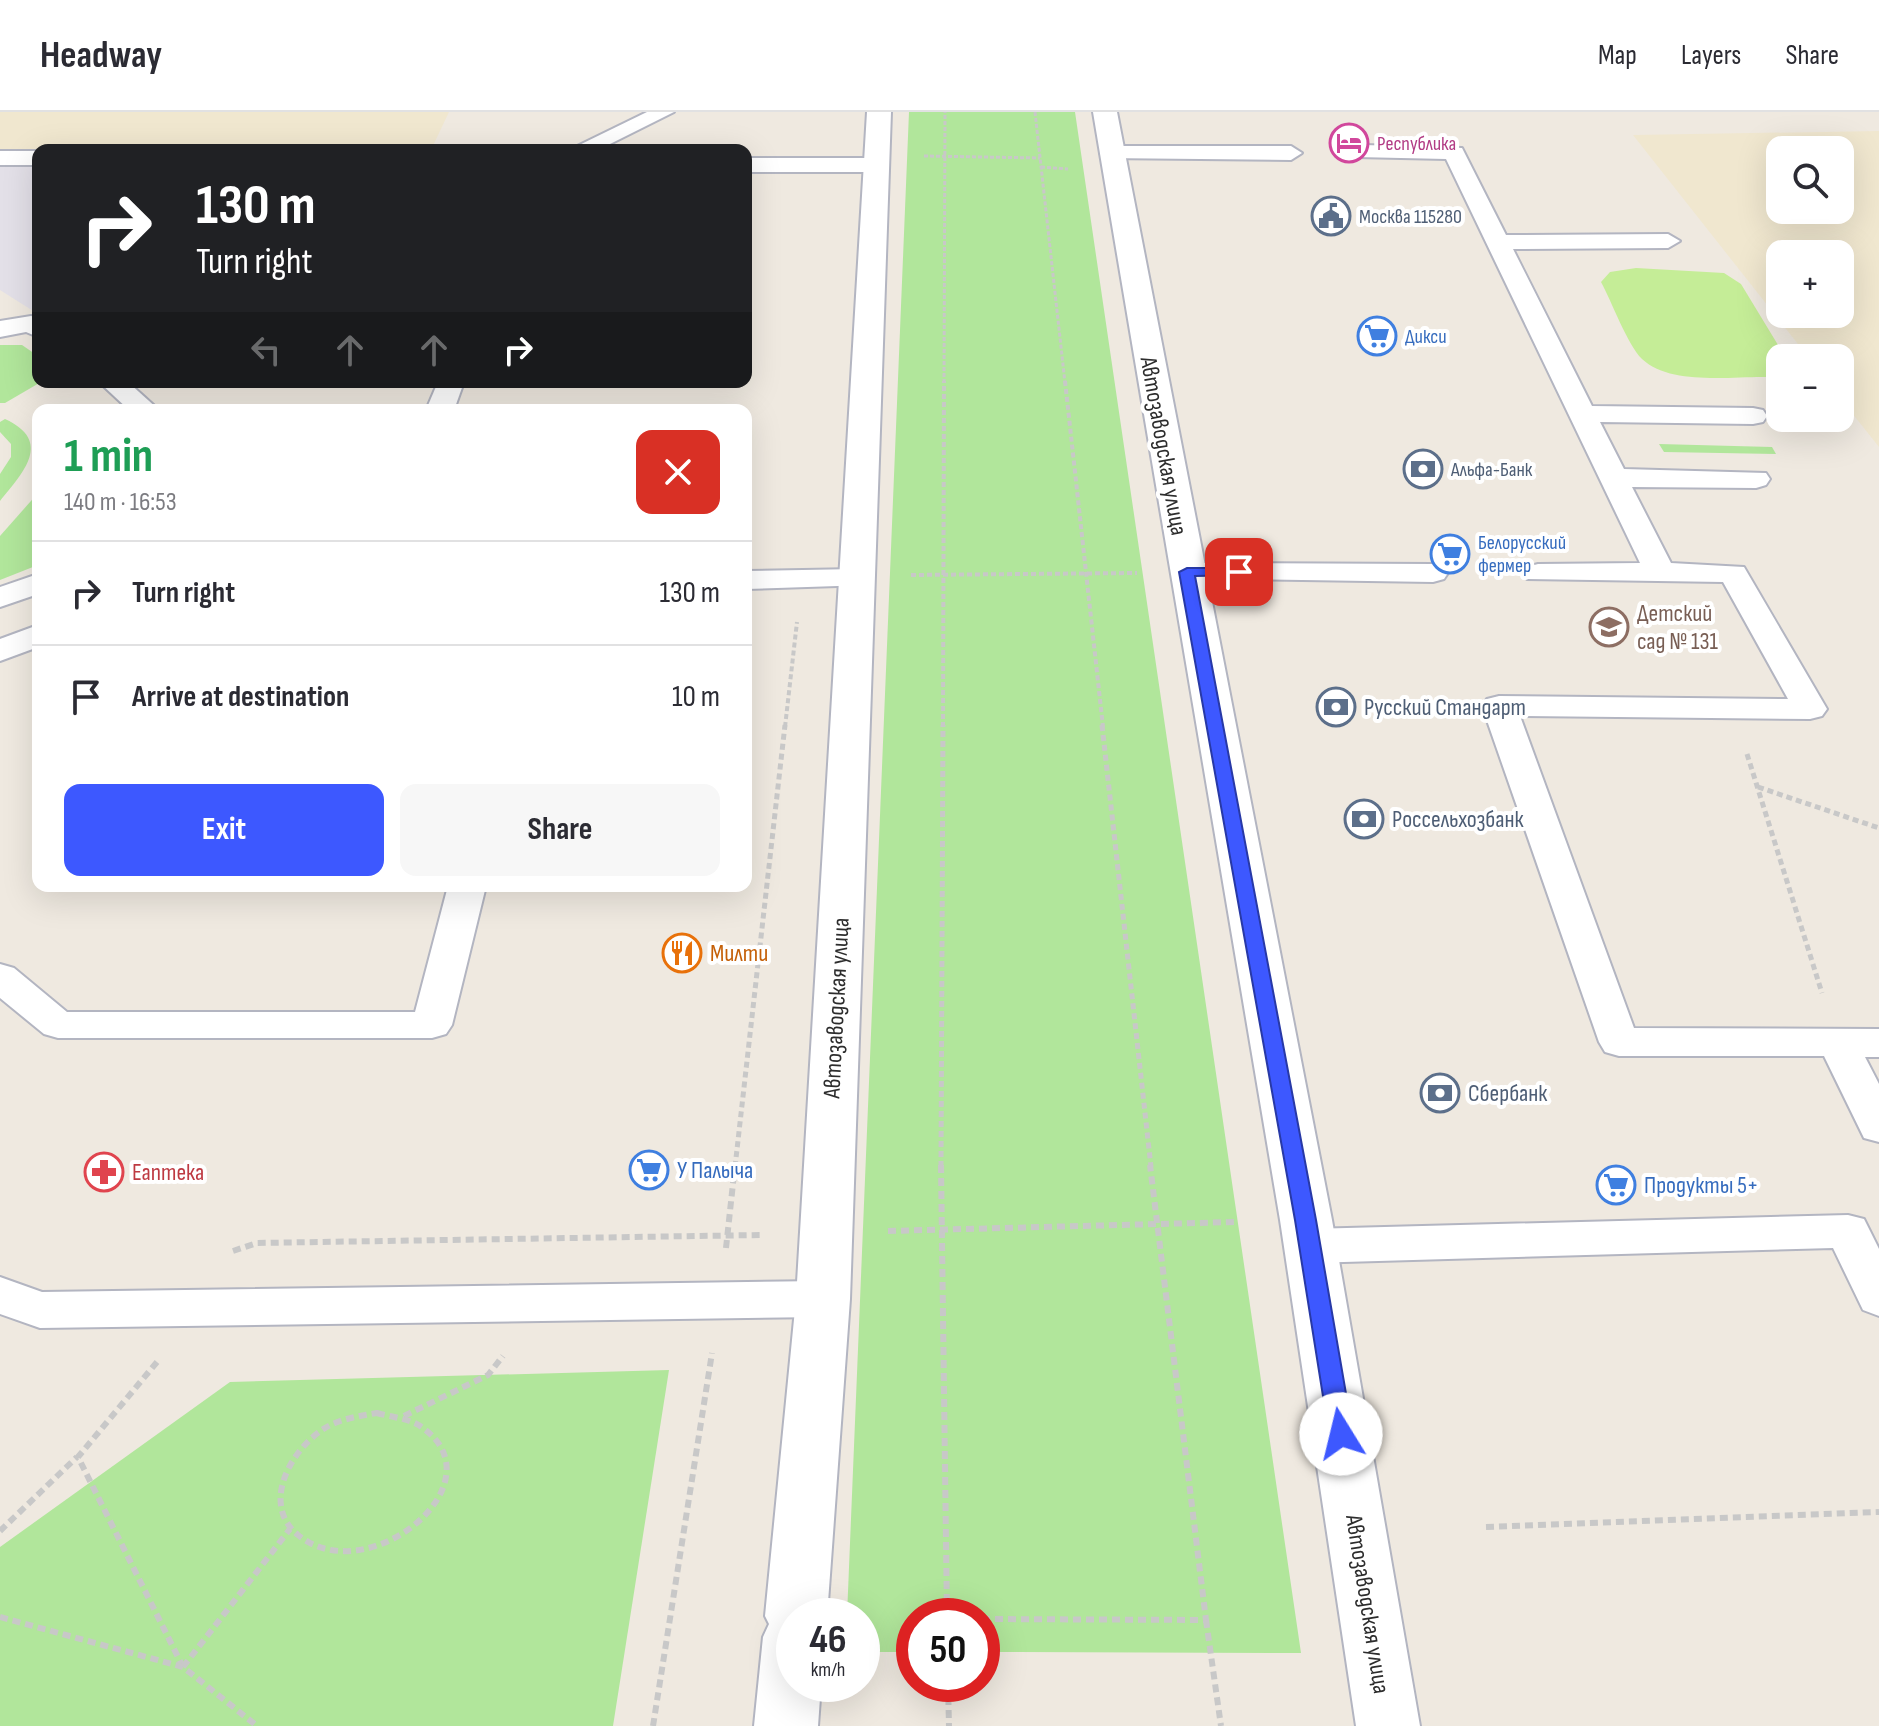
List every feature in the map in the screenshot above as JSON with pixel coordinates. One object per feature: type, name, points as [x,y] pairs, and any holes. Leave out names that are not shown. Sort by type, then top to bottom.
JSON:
[{"type":"main road","name":"Автозаводская улица","points":[[798,1598],[823,1299],[879,112]]},
{"type":"main road","name":"Автозаводская улица","points":[[1105,112],[1309,1246],[1388,1726]]},
{"type":"main road","points":[[786,1726],[788,1702]]},
{"type":"lane","points":[[593,144],[664,112]]},
{"type":"lane","points":[[1364,152],[1454,153],[1585,414],[1660,572]]},
{"type":"lane","points":[[1111,153],[1291,153]]},
{"type":"lane","points":[[0,158],[32,158]]},
{"type":"lane","points":[[752,165],[876,159]]},
{"type":"lane","points":[[1493,230],[1517,218]]},
{"type":"lane","points":[[1493,230],[1668,241]]},
{"type":"lane","points":[[0,305],[32,324]]},
{"type":"lane","points":[[0,329],[32,326]]},
{"type":"lane","points":[[119,388],[138,404]]},
{"type":"lane","points":[[1585,414],[1753,416]]},
{"type":"lane","points":[[1614,478],[1756,479]]},
{"type":"lane","points":[[1187,572],[1433,573]]},
{"type":"lane","points":[[1538,573],[1733,573],[1810,709],[1499,706],[1619,1042],[1879,1043]]},
{"type":"lane","points":[[752,580],[857,578]]},
{"type":"lane","points":[[0,598],[32,585]]},
{"type":"lane","points":[[0,651],[32,638]]},
{"type":"lane","points":[[0,977],[58,1025],[432,1025],[465,892]]},
{"type":"lane","points":[[1838,1043],[1879,1127]]},
{"type":"lane","points":[[1309,1246],[1863,1230],[1879,1298]]},
{"type":"lane","points":[[0,1295],[40,1310],[823,1299]]},
{"type":"path","points":[[945,112],[941,1230],[947,1598]]},
{"type":"path","points":[[1035,112],[1157,1224],[1221,1726]]},
{"type":"path","points":[[876,159],[1040,158]]},
{"type":"path","points":[[903,575],[1142,573]]},
{"type":"path","points":[[653,1726],[720,1300],[801,579]]},
{"type":"path","points":[[1733,708],[1838,1043]]},
{"type":"path","points":[[1757,786],[1879,828]]},
{"type":"path","points":[[883,1232],[1235,1222]]},
{"type":"path","points":[[728,1236],[760,1235]]},
{"type":"path","points":[[0,1531],[78,1457],[257,1243]]},
{"type":"path","points":[[377,1413],[423,1424],[438,1438],[448,1456],[449,1476],[441,1497],[408,1534],[355,1551],[330,1550],[307,1542],[291,1528],[281,1509],[280,1488],[287,1465],[303,1445],[325,1429],[351,1417],[377,1413]]},
{"type":"path","points":[[78,1457],[183,1667]]},
{"type":"path","points":[[1486,1527],[1879,1512]]},
{"type":"path","points":[[183,1667],[291,1528]]},
{"type":"path","points":[[0,1617],[183,1667],[257,1726]]},
{"type":"path","points":[[1000,1619],[1206,1620]]},
{"type":"path","points":[[948,1702],[949,1726]]},
{"type":"shaded area","points":[[0,112],[449,112],[434,144],[32,144],[32,151],[0,151]]},
{"type":"shaded area","points":[[1879,131],[1879,447],[1854,416],[1854,344],[1798,344],[1785,328],[1854,328],[1854,240],[1766,240],[1766,304],[1633,135]]},
{"type":"shaded area","points":[[0,167],[32,167],[32,310],[0,290]]},
{"type":"green space","points":[[909,112],[1075,112],[1301,1653],[1000,1652],[1000,1598],[896,1598],[896,1652],[880,1652],[880,1598],[848,1598]]},
{"type":"green space","points":[[1636,268],[1724,273],[1741,284],[1777,344],[1766,344],[1766,377],[1685,376],[1669,373],[1642,359],[1625,333],[1601,282],[1610,272]]},
{"type":"green space","points":[[0,345],[22,345],[32,352],[32,387],[0,403]]},
{"type":"green space","points":[[5,419],[20,428],[28,437],[31,447],[25,468],[0,501],[0,474],[11,457],[11,444],[0,432],[0,422]]},
{"type":"green space","points":[[1659,444],[1772,447],[1776,454],[1664,452]]},
{"type":"green space","points":[[32,500],[32,567],[0,580],[0,536]]},
{"type":"green space","points":[[669,1370],[613,1726],[0,1726],[0,1547],[230,1382]]},
{"type":"place","name":"Республика","points":[[1349,143]]},
{"type":"place","name":"Москва 115280","points":[[1331,216]]},
{"type":"place","name":"Дикси","points":[[1377,336]]},
{"type":"place","name":"Альфа-Банк","points":[[1423,469]]},
{"type":"place","name":"Белорусский фермер","points":[[1450,554]]},
{"type":"place","name":"Детский сад № 131","points":[[1609,627]]},
{"type":"place","name":"Русский Стандарт","points":[[1336,707]]},
{"type":"place","name":"Россельхозбанк","points":[[1364,819]]},
{"type":"place","name":"Милти","points":[[682,953]]},
{"type":"place","name":"Сбербанк","points":[[1440,1093]]},
{"type":"place","name":"У Палыча","points":[[649,1170]]},
{"type":"place","name":"Еаптека","points":[[104,1172]]},
{"type":"place","name":"Продукты 5+","points":[[1616,1185]]},
{"type":"route","points":[[1239,572],[1187,572],[1306,1220],[1341,1434]]}]
